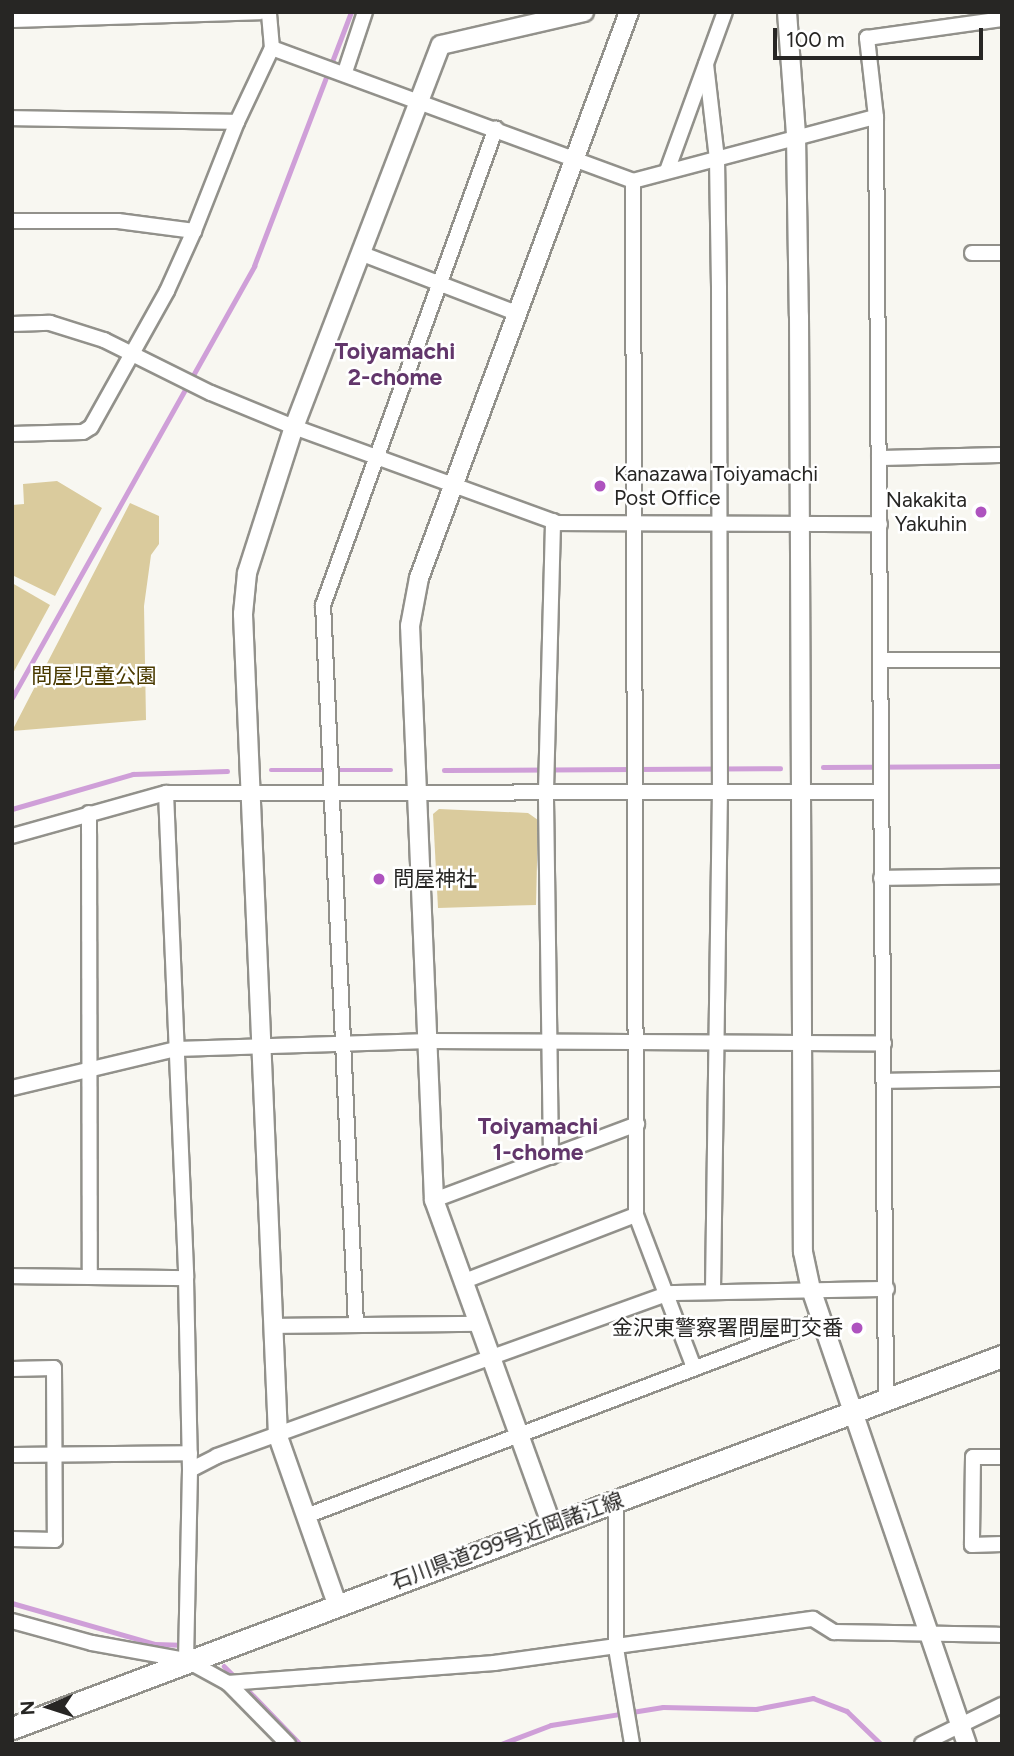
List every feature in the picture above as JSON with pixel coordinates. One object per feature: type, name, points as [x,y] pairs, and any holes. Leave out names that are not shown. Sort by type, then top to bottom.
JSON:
[{"type":"main road","name":"石川県道299号近岡諸江線","points":[[12,1728],[186,1660],[1002,1356]]},
{"type":"street","points":[[12,20],[260,12]]},
{"type":"street","points":[[12,434],[83,432],[91,427],[134,352],[194,231],[237,122],[272,48],[269,12]]},
{"type":"street","points":[[341,71],[365,12]]},
{"type":"street","points":[[337,1604],[278,1436],[249,795],[243,614],[247,573],[295,427],[417,99],[441,45],[583,12]]},
{"type":"street","points":[[551,1523],[488,1357],[434,1200],[430,1041],[410,626],[419,578],[629,12]]},
{"type":"street","points":[[667,171],[725,12]]},
{"type":"street","points":[[787,12],[796,135],[803,1252],[811,1289],[967,1744]]},
{"type":"street","points":[[886,1399],[876,117],[867,38],[1002,19]]},
{"type":"street","points":[[272,48],[320,63],[633,181],[796,135],[876,117]]},
{"type":"street","points":[[706,64],[718,159],[720,783],[714,1044],[713,1292]]},
{"type":"street","points":[[12,118],[237,122]]},
{"type":"street","points":[[356,1325],[323,605],[375,454],[496,128]]},
{"type":"street","points":[[633,181],[638,792],[636,1215],[669,1293],[694,1368]]},
{"type":"street","points":[[12,221],[118,221],[194,231]]},
{"type":"street","points":[[360,253],[516,313]]},
{"type":"street","points":[[972,253],[1002,253]]},
{"type":"street","points":[[12,324],[50,323],[134,352],[211,393],[295,427],[553,521],[634,524],[880,524]]},
{"type":"street","points":[[879,458],[1002,455]]},
{"type":"street","points":[[551,1157],[546,785],[553,521]]},
{"type":"street","points":[[881,660],[1002,660]]},
{"type":"street","points":[[12,836],[166,793],[249,795],[417,792],[546,785],[638,792],[720,783],[799,790],[880,792]]},
{"type":"street","points":[[166,793],[186,1278],[190,1453],[186,1660]]},
{"type":"street","points":[[89,813],[90,1276]]},
{"type":"street","points":[[881,878],[1002,876]]},
{"type":"street","points":[[12,1088],[91,1067],[176,1049],[430,1041],[638,1045],[884,1043]]},
{"type":"street","points":[[884,1081],[1002,1079]]},
{"type":"street","points":[[434,1200],[638,1124]]},
{"type":"street","points":[[462,1282],[636,1215]]},
{"type":"street","points":[[12,1276],[186,1278]]},
{"type":"street","points":[[190,1470],[488,1357],[669,1293],[887,1289]]},
{"type":"street","points":[[306,1516],[822,1320]]},
{"type":"street","points":[[273,1326],[477,1324]]},
{"type":"street","points":[[12,1369],[54,1368],[55,1540],[12,1539]]},
{"type":"street","points":[[12,1455],[190,1453]]},
{"type":"street","points":[[1002,1457],[973,1457],[972,1545],[1002,1544]]},
{"type":"street","points":[[616,1502],[616,1648],[632,1744]]},
{"type":"street","points":[[231,1683],[406,1672],[616,1648],[813,1619],[834,1632],[930,1636],[1002,1635]]},
{"type":"street","points":[[12,1621],[92,1643],[186,1660],[231,1683],[288,1744]]},
{"type":"street","points":[[922,1744],[1002,1704]]},
{"type":"green space","points":[[57,481],[102,508],[55,596],[12,575],[12,505],[24,504],[23,484]]},
{"type":"green space","name":"問屋児童公園","points":[[130,503],[159,516],[159,544],[151,555],[144,606],[146,720],[12,731]]},
{"type":"green space","points":[[12,583],[50,605],[12,675]]},
{"type":"green space","points":[[439,809],[528,813],[538,820],[536,905],[438,908],[433,814]]},
{"type":"waterway","points":[[12,698],[254,266],[351,12]]},
{"type":"waterway","points":[[823,767],[1002,766]]},
{"type":"waterway","points":[[444,770],[780,768]]},
{"type":"waterway","points":[[271,770],[391,770]]},
{"type":"waterway","points":[[12,809],[133,774],[227,771]]},
{"type":"waterway","points":[[12,1603],[155,1644],[179,1645]]},
{"type":"waterway","points":[[224,1666],[236,1678]]},
{"type":"waterway","points":[[245,1687],[300,1744]]},
{"type":"waterway","points":[[632,1712],[663,1707],[756,1709],[813,1698],[847,1711],[881,1744]]},
{"type":"waterway","points":[[501,1744],[551,1725],[620,1714]]},
{"type":"place","name":"Kanazawa Toiyamachi Post Office","points":[[600,486]]},
{"type":"place","name":"Nakakita Yakuhin","points":[[981,512]]},
{"type":"place","name":"問屋神社","points":[[379,879]]},
{"type":"place","name":"金沢東警察署問屋町交番","points":[[857,1328]]},
{"type":"district","name":"Toiyamachi 2-chome","points":[[395,364]]},
{"type":"district","name":"Toiyamachi 1-chome","points":[[538,1139]]}]
